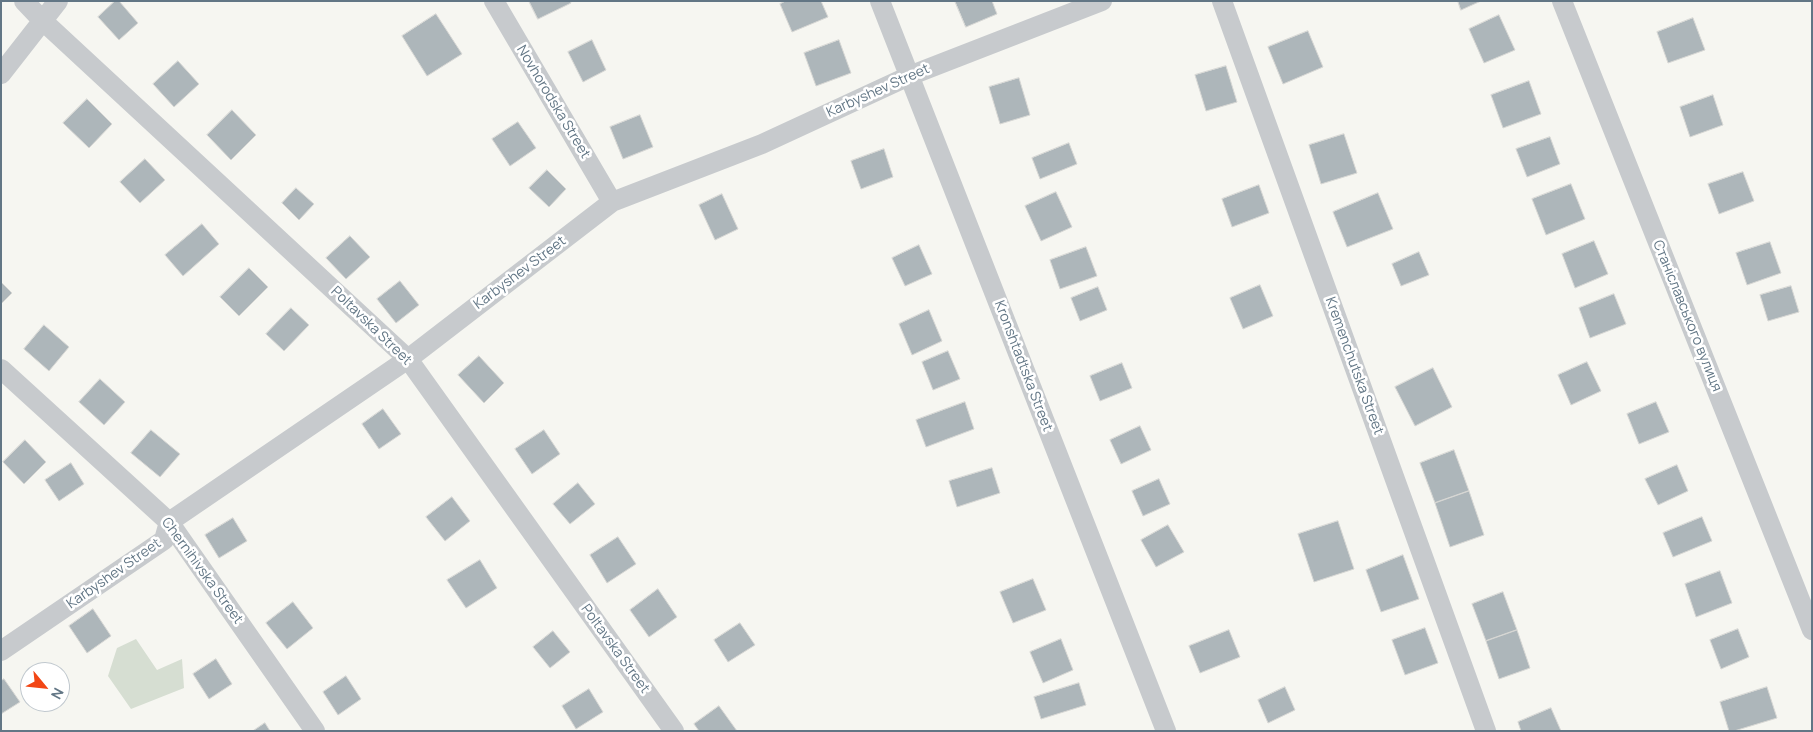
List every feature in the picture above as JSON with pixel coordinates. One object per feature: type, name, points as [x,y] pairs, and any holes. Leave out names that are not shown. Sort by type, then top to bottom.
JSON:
[{"type":"street","name":"Poltavska Street","points":[[24,1],[43,21],[408,359],[674,731]]},
{"type":"street","points":[[1,74],[58,1]]},
{"type":"street","name":"Novhorodska Street","points":[[494,1],[612,202]]},
{"type":"street","name":"Kronshtadtska Street","points":[[880,1],[1166,731]]},
{"type":"street","name":"Karbyshev Street","points":[[1,651],[164,540],[169,522],[408,359],[612,202],[762,144],[909,76],[1102,1]]},
{"type":"street","name":"Kremenchutska Street","points":[[1222,1],[1486,731]]},
{"type":"street","name":"Станіславського вулиця","points":[[1562,1],[1812,630]]},
{"type":"street","name":"Chernihivska Street","points":[[1,369],[169,522],[315,731]]},
{"type":"shaded area","points":[[136,639],[157,670],[182,659],[184,688],[131,709],[108,676],[117,648]]},
{"type":"building","points":[[115,1],[119,1],[138,23],[119,40],[98,17]]},
{"type":"building","points":[[529,1],[570,1],[571,3],[538,19]]},
{"type":"building","points":[[786,1],[821,1],[828,17],[792,32],[780,4]]},
{"type":"building","points":[[955,1],[992,1],[997,14],[966,27]]},
{"type":"building","points":[[1458,1],[1481,1],[1461,10]]},
{"type":"building","points":[[436,14],[462,54],[427,76],[402,36]]},
{"type":"building","points":[[1499,15],[1515,50],[1484,63],[1469,29]]},
{"type":"building","points":[[1693,18],[1705,50],[1668,63],[1657,32]]},
{"type":"building","points":[[1308,31],[1323,67],[1283,84],[1268,47]]},
{"type":"building","points":[[592,40],[606,70],[583,82],[568,52]]},
{"type":"building","points":[[839,40],[851,73],[816,86],[804,53]]},
{"type":"building","points":[[178,61],[199,84],[174,107],[153,84]]},
{"type":"building","points":[[1226,66],[1237,102],[1206,111],[1195,75]]},
{"type":"building","points":[[1019,78],[1030,115],[1000,124],[989,87]]},
{"type":"building","points":[[1529,81],[1541,114],[1503,128],[1491,95]]},
{"type":"building","points":[[1713,95],[1723,125],[1690,137],[1680,107]]},
{"type":"building","points":[[87,99],[112,124],[89,148],[63,123]]},
{"type":"building","points":[[232,110],[256,135],[231,160],[207,135]]},
{"type":"building","points":[[640,115],[653,147],[623,159],[610,127]]},
{"type":"building","points":[[518,122],[536,148],[510,166],[492,139]]},
{"type":"building","points":[[1344,134],[1357,173],[1321,184],[1309,145]]},
{"type":"building","points":[[1550,137],[1560,164],[1527,177],[1516,149]]},
{"type":"building","points":[[1069,143],[1077,164],[1040,179],[1032,158]]},
{"type":"building","points":[[884,149],[893,177],[861,189],[851,161]]},
{"type":"building","points":[[145,159],[165,180],[140,203],[120,182]]},
{"type":"building","points":[[547,170],[566,189],[549,207],[529,188]]},
{"type":"building","points":[[1743,172],[1754,201],[1719,214],[1708,184]]},
{"type":"building","points":[[1571,184],[1585,219],[1546,235],[1532,199]]},
{"type":"building","points":[[1259,185],[1269,213],[1232,227],[1222,199]]},
{"type":"building","points":[[296,188],[314,204],[299,220],[282,203]]},
{"type":"building","points":[[1056,192],[1072,227],[1041,241],[1025,206]]},
{"type":"building","points":[[1378,193],[1393,229],[1347,247],[1333,212]]},
{"type":"building","points":[[722,194],[738,229],[715,240],[699,205]]},
{"type":"building","points":[[202,224],[219,244],[183,276],[165,255]]},
{"type":"building","points":[[350,236],[370,257],[346,279],[326,258]]},
{"type":"building","points":[[1594,241],[1608,274],[1575,288],[1562,254]]},
{"type":"building","points":[[1770,242],[1781,273],[1747,285],[1736,253]]},
{"type":"building","points":[[919,245],[932,274],[905,286],[892,258]]},
{"type":"building","points":[[1086,247],[1097,276],[1060,289],[1050,260]]},
{"type":"building","points":[[1419,252],[1429,275],[1401,286],[1392,264]]},
{"type":"building","points":[[249,268],[268,287],[239,316],[220,297]]},
{"type":"building","points":[[400,281],[419,305],[396,323],[377,299]]},
{"type":"building","points":[[1,282],[12,293],[1,304]]},
{"type":"building","points":[[1260,285],[1273,316],[1243,329],[1230,298]]},
{"type":"building","points":[[1791,286],[1799,312],[1768,321],[1760,295]]},
{"type":"building","points":[[1098,287],[1107,310],[1080,321],[1071,298]]},
{"type":"building","points":[[1614,294],[1626,324],[1590,338],[1579,308]]},
{"type":"building","points":[[291,308],[309,325],[284,351],[266,334]]},
{"type":"building","points":[[929,310],[942,341],[912,355],[899,324]]},
{"type":"building","points":[[44,325],[69,347],[49,371],[24,349]]},
{"type":"building","points":[[948,351],[960,379],[933,390],[922,362]]},
{"type":"building","points":[[479,356],[504,383],[484,403],[458,375]]},
{"type":"building","points":[[1587,362],[1601,391],[1571,405],[1558,375]]},
{"type":"building","points":[[1122,363],[1132,388],[1100,401],[1090,376]]},
{"type":"building","points":[[1433,368],[1452,407],[1415,426],[1395,387]]},
{"type":"building","points":[[100,379],[125,402],[104,425],[79,402]]},
{"type":"building","points":[[965,402],[974,429],[926,447],[916,420]]},
{"type":"building","points":[[1656,402],[1669,432],[1639,444],[1627,414]]},
{"type":"building","points":[[383,409],[401,434],[379,449],[362,424]]},
{"type":"building","points":[[1140,426],[1151,450],[1121,464],[1110,440]]},
{"type":"building","points":[[151,430],[180,454],[160,477],[131,453]]},
{"type":"building","points":[[544,430],[560,454],[532,474],[515,449]]},
{"type":"building","points":[[25,440],[46,462],[24,484],[3,462]]},
{"type":"building","points":[[1454,450],[1469,491],[1435,503],[1420,463]]},
{"type":"building","points":[[71,463],[84,484],[59,501],[45,480]]},
{"type":"building","points":[[1677,465],[1688,491],[1658,505],[1645,479]]},
{"type":"building","points":[[992,468],[1000,493],[957,507],[949,481]]},
{"type":"building","points":[[1159,479],[1170,504],[1143,516],[1132,491]]},
{"type":"building","points":[[578,483],[595,504],[570,524],[553,504]]},
{"type":"building","points":[[1469,491],[1484,535],[1450,547],[1435,503]]},
{"type":"building","points":[[452,497],[470,521],[445,541],[426,517]]},
{"type":"building","points":[[1702,517],[1712,541],[1673,557],[1663,533]]},
{"type":"building","points":[[233,518],[247,541],[219,558],[205,535]]},
{"type":"building","points":[[1338,521],[1354,569],[1314,582],[1298,534]]},
{"type":"building","points":[[1168,525],[1184,552],[1156,567],[1141,540]]},
{"type":"building","points":[[618,537],[636,564],[607,583],[590,555]]},
{"type":"building","points":[[1403,555],[1419,599],[1381,612],[1366,570]]},
{"type":"building","points":[[480,560],[497,588],[466,608],[447,580]]},
{"type":"building","points":[[1720,571],[1732,603],[1696,617],[1685,584]]},
{"type":"building","points":[[1033,579],[1046,610],[1013,623],[1000,592]]},
{"type":"building","points":[[658,589],[677,617],[649,637],[630,610]]},
{"type":"building","points":[[1503,592],[1517,630],[1486,641],[1472,604]]},
{"type":"building","points":[[293,602],[313,628],[287,649],[266,623]]},
{"type":"building","points":[[93,609],[111,636],[87,653],[69,626]]},
{"type":"building","points":[[740,623],[755,645],[728,662],[714,640]]},
{"type":"building","points":[[1425,628],[1438,663],[1405,675],[1392,640]]},
{"type":"building","points":[[1738,629],[1749,657],[1721,669],[1710,640]]},
{"type":"building","points":[[1229,630],[1240,657],[1200,673],[1189,646]]},
{"type":"building","points":[[1517,630],[1530,668],[1499,679],[1486,641]]},
{"type":"building","points":[[553,631],[570,652],[550,668],[533,647]]},
{"type":"building","points":[[1061,639],[1073,670],[1043,683],[1030,652]]},
{"type":"building","points":[[216,659],[232,684],[209,699],[193,674]]},
{"type":"building","points":[[346,676],[361,699],[338,715],[323,692]]},
{"type":"building","points":[[4,679],[20,702],[1,714],[1,681]]},
{"type":"building","points":[[1079,683],[1086,705],[1041,719],[1034,697]]},
{"type":"building","points":[[1285,687],[1295,710],[1268,723],[1258,700]]},
{"type":"building","points":[[1767,687],[1777,718],[1729,731],[1720,702]]},
{"type":"building","points":[[589,689],[603,712],[576,729],[562,706]]},
{"type":"building","points":[[719,706],[737,731],[699,731],[694,724]]},
{"type":"building","points":[[1551,708],[1561,731],[1521,731],[1518,722]]},
{"type":"building","points":[[265,723],[270,731],[253,731]]}]
